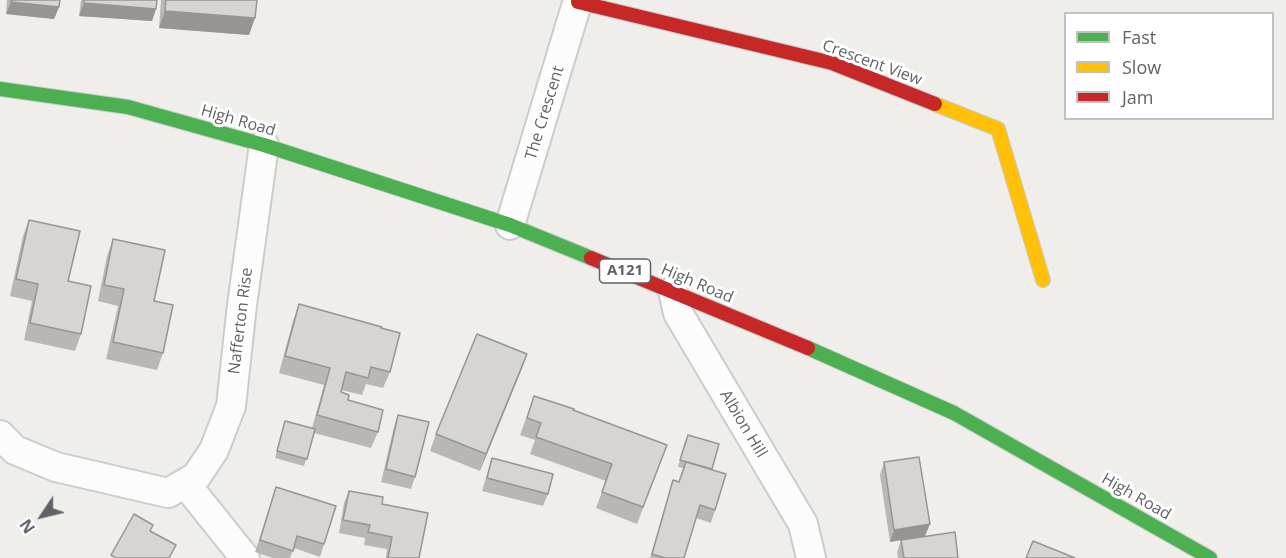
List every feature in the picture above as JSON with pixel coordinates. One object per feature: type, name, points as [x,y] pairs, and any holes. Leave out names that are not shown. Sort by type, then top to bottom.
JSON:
[{"type":"main road","name":"Crescent View","points":[[578,1],[832,63],[998,129],[1043,280]]},
{"type":"main road","name":"High Road","points":[[0,89],[128,107],[264,145],[510,225],[812,349],[954,412],[1210,558]]},
{"type":"street","name":"The Crescent","points":[[510,225],[578,1]]},
{"type":"street","name":"Nafferton Rise","points":[[0,435],[15,450],[56,467],[168,493],[196,477],[214,450],[231,406],[264,145]]},
{"type":"street","name":"Albion Hill","points":[[673,291],[678,313],[803,524],[811,558]]},
{"type":"street","points":[[185,483],[245,558]]},
{"type":"building","points":[[11,0],[60,0],[59,7],[11,2]]},
{"type":"building","points":[[84,0],[157,0],[156,9],[84,3]]},
{"type":"building","points":[[166,0],[257,0],[255,18],[165,11]]},
{"type":"building","points":[[29,220],[80,231],[68,281],[91,286],[81,334],[30,323],[38,284],[16,279]]},
{"type":"building","points":[[113,239],[165,250],[154,301],[173,305],[163,353],[113,342],[124,289],[104,285]]},
{"type":"building","points":[[299,304],[400,333],[390,372],[371,367],[368,378],[346,372],[341,392],[349,395],[348,400],[383,410],[378,432],[317,415],[330,368],[285,356]]},
{"type":"building","points":[[477,334],[527,354],[486,454],[436,434]]},
{"type":"building","points":[[534,396],[667,445],[643,507],[602,492],[612,464],[536,437],[541,423],[527,418]]},
{"type":"building","points":[[398,415],[429,422],[415,477],[386,469]]},
{"type":"building","points":[[285,421],[315,429],[307,459],[277,451]]},
{"type":"building","points":[[688,435],[719,444],[712,469],[680,460]]},
{"type":"building","points":[[919,457],[930,524],[894,530],[884,462]]},
{"type":"building","points":[[492,458],[553,474],[548,494],[487,478]]},
{"type":"building","points":[[686,462],[726,474],[715,510],[700,505],[684,558],[665,558],[652,554],[673,480],[679,482]]},
{"type":"building","points":[[276,487],[336,506],[324,544],[297,536],[293,551],[260,540]]},
{"type":"building","points":[[349,491],[383,497],[382,504],[428,513],[419,558],[388,558],[392,537],[368,532],[370,525],[343,520]]},
{"type":"building","points":[[134,514],[153,525],[150,531],[176,545],[169,558],[116,558],[111,555]]},
{"type":"building","points":[[955,532],[958,558],[904,558],[901,540]]},
{"type":"building","points":[[1033,541],[1075,558],[1026,558]]},
{"type":"traffic: fast","points":[[0,89],[128,107],[264,145],[510,225],[591,258]]},
{"type":"traffic: fast","points":[[808,348],[954,413],[1210,558]]},
{"type":"traffic: slow","points":[[935,104],[998,129],[1043,280]]},
{"type":"traffic: jam","points":[[578,2],[832,63],[935,104]]},
{"type":"traffic: jam","points":[[591,258],[808,348]]}]
